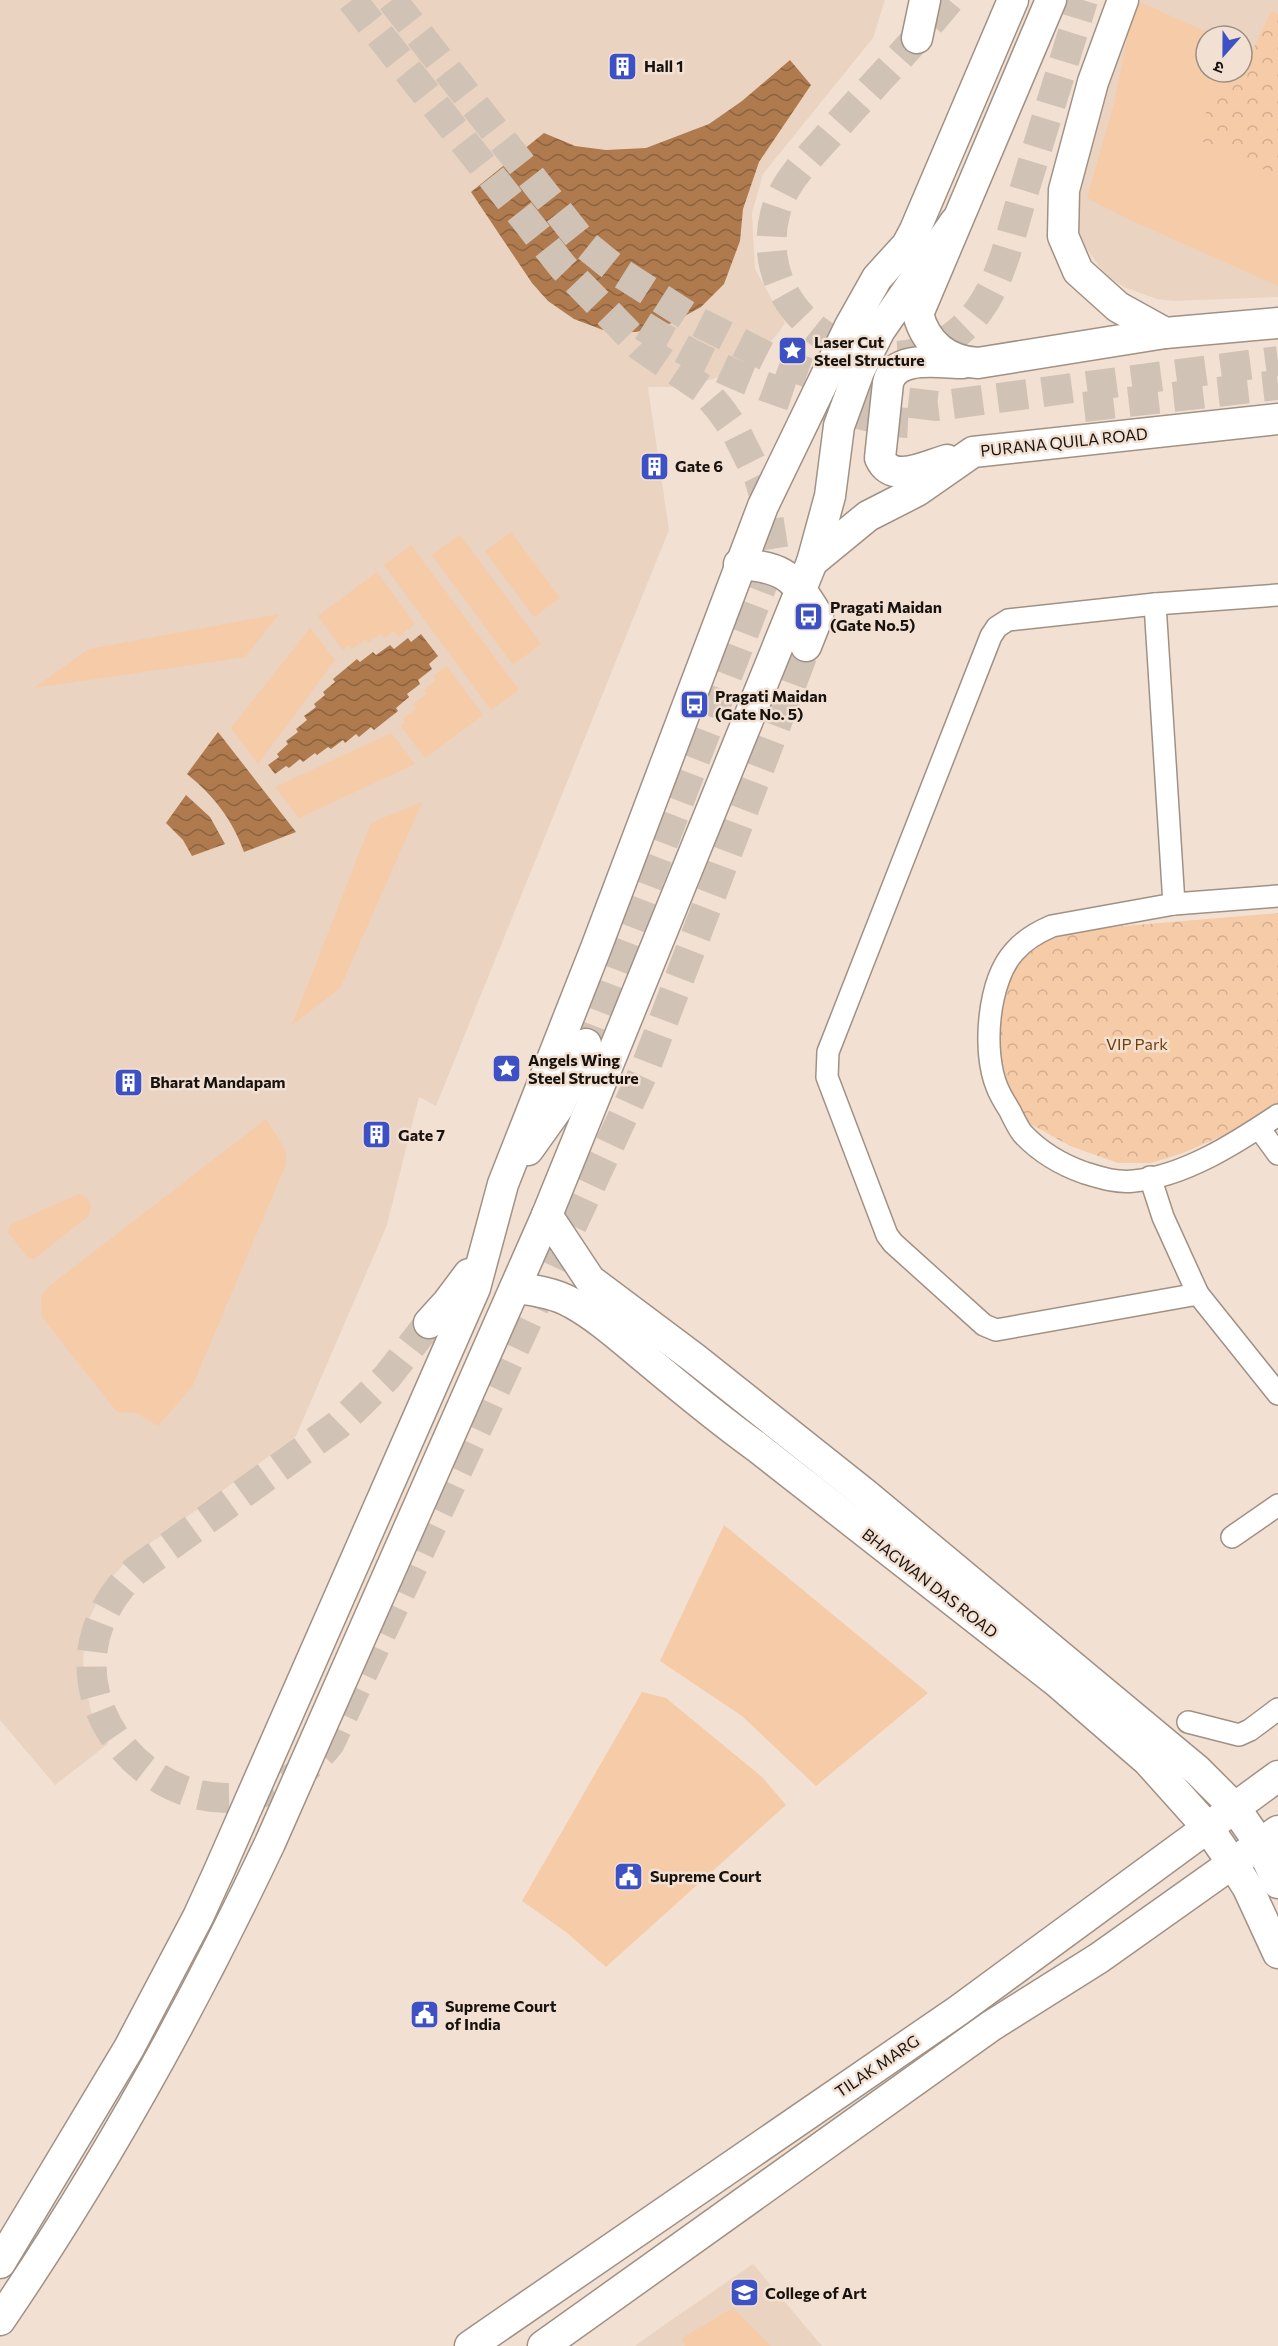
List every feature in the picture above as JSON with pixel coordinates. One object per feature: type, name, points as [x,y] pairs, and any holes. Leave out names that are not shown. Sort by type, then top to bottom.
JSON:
[{"type":"main road","points":[[917,38],[925,0]]},
{"type":"main road","points":[[0,2263],[129,2048],[198,1917],[475,1288],[503,1184],[600,937],[739,564],[786,455],[850,326],[877,278],[907,245],[915,230],[1013,0]]},
{"type":"main road","points":[[978,363],[954,359],[934,346],[924,331],[918,314],[955,222],[1051,0]]},
{"type":"main road","points":[[1123,0],[1093,82],[1064,190],[1063,236],[1078,271],[1118,307],[1165,333]]},
{"type":"main road","points":[[0,2320],[28,2280],[142,2093],[236,1914],[547,1215],[807,575],[830,496],[839,426],[859,371],[880,330],[955,222]]},
{"type":"main road","points":[[973,452],[903,473],[887,469],[880,458],[889,378],[896,368],[910,363],[978,363],[1165,333],[1278,322]]},
{"type":"main road","name":"PURANA QUILA ROAD","points":[[807,575],[868,516],[916,491],[973,452],[1278,419]]},
{"type":"main road","points":[[739,564],[775,568],[807,575]]},
{"type":"main road","points":[[806,646],[818,616],[807,575]]},
{"type":"main road","points":[[503,1184],[558,1108],[586,1044]]},
{"type":"main road","name":"BHAGWAN DAS ROAD","points":[[547,1215],[590,1280],[694,1358],[865,1494],[1197,1770],[1269,1838],[1278,1883]]},
{"type":"main road","points":[[429,1323],[465,1280],[488,1241]]},
{"type":"main road","name":"BHAGWAN DAS ROAD","points":[[515,1288],[549,1293],[572,1302],[608,1327],[676,1384],[1057,1682],[1148,1761],[1208,1828],[1233,1864],[1248,1888],[1278,1953]]},
{"type":"main road","points":[[676,1384],[694,1358]]},
{"type":"main road","name":"TILAK MARG","points":[[470,2346],[959,2010],[1278,1776]]},
{"type":"main road","name":"TILAK MARG","points":[[543,2346],[991,2026],[1099,1958],[1269,1838]]},
{"type":"main road","points":[[575,2273],[599,2306]]},
{"type":"street","points":[[1198,1294],[996,1329],[984,1325],[893,1243],[887,1234],[827,1077],[828,1052],[986,647],[997,627],[1008,620],[1155,604],[1278,595]]},
{"type":"street","points":[[1155,604],[1174,904]]},
{"type":"street","points":[[1278,896],[1174,904],[1068,922],[1040,931],[1013,952],[1001,975],[994,995],[988,1048],[996,1086],[1022,1133],[1036,1147],[1075,1169],[1104,1180],[1129,1181],[1150,1177],[1193,1163],[1259,1128],[1278,1115]]},
{"type":"street","points":[[1259,1128],[1278,1154]]},
{"type":"street","points":[[1150,1177],[1163,1217],[1198,1294],[1278,1394]]},
{"type":"street","points":[[1232,1537],[1278,1505]]},
{"type":"street","points":[[1188,1722],[1239,1735],[1250,1730],[1278,1709]]},
{"type":"shaded area","points":[[0,0],[885,0],[873,38],[763,174],[752,213],[755,269],[785,323],[775,337],[750,361],[719,377],[684,387],[648,387],[669,530],[436,1106],[419,1097],[387,1225],[296,1436],[132,1555],[106,1584],[89,1619],[84,1638],[83,1675],[91,1711],[108,1744],[55,1785],[0,1720]]},
{"type":"shaded area","points":[[1130,0],[1278,0],[1278,297],[1173,301],[1157,299],[1126,288],[1101,269],[1085,246],[1075,220],[1074,206]]},
{"type":"shaded area","name":"College of Art","points":[[753,2264],[822,2346],[635,2346],[667,2323]]},
{"type":"green space","points":[[1135,0],[1194,26],[1194,84],[1219,84],[1194,138],[1278,176],[1278,286],[1128,219],[1087,198],[1114,103]]},
{"type":"green space","points":[[1271,11],[1278,14],[1278,176],[1194,138],[1219,84],[1254,84],[1254,48]]},
{"type":"green space","points":[[511,532],[560,598],[534,617],[485,551]]},
{"type":"green space","points":[[460,535],[541,644],[513,665],[432,555]]},
{"type":"green space","points":[[411,545],[519,690],[491,710],[384,565]]},
{"type":"green space","points":[[377,572],[415,624],[398,637],[394,631],[384,638],[381,634],[368,643],[365,640],[352,649],[349,646],[343,650],[318,616]]},
{"type":"green space","points":[[279,614],[245,657],[34,688],[89,649]]},
{"type":"green space","points":[[310,628],[335,660],[258,764],[231,728]]},
{"type":"green space","points":[[447,666],[483,715],[425,758],[401,726],[406,722],[403,718],[416,709],[413,704],[427,694],[424,690],[436,680],[433,676]]},
{"type":"green space","points":[[391,733],[415,764],[299,818],[275,787]]},
{"type":"green space","points":[[422,802],[340,988],[292,1025],[371,823]]},
{"type":"green space","name":"VIP Park","points":[[1278,913],[1278,1106],[1240,1128],[1183,1153],[1151,1163],[1118,1163],[1070,1146],[1027,1122],[1002,1074],[994,1026],[1006,961],[1048,937],[1077,930]]},
{"type":"green space","points":[[266,1119],[286,1151],[286,1164],[192,1387],[158,1426],[137,1413],[117,1412],[42,1317],[41,1297],[48,1287]]},
{"type":"green space","points":[[79,1194],[90,1202],[91,1209],[88,1216],[34,1259],[28,1258],[8,1232],[11,1224]]},
{"type":"green space","points":[[724,1525],[928,1693],[816,1786],[742,1716],[660,1661]]},
{"type":"green space","points":[[642,1692],[666,1698],[762,1777],[786,1805],[606,1967],[566,1932],[522,1901]]},
{"type":"green space","points":[[733,2308],[771,2346],[685,2346],[682,2338]]},
{"type":"water","points":[[790,60],[811,85],[759,162],[743,209],[740,241],[724,284],[701,307],[672,323],[636,332],[619,332],[603,330],[574,319],[548,301],[532,283],[471,192],[544,133],[575,146],[606,150],[646,148],[709,124],[742,101]]},
{"type":"water","points":[[421,634],[438,656],[429,664],[432,669],[418,680],[420,684],[407,694],[409,697],[396,708],[398,711],[374,730],[371,727],[359,737],[356,734],[345,743],[343,740],[331,749],[328,747],[317,755],[315,753],[303,762],[300,759],[289,768],[286,766],[275,774],[268,765],[279,757],[277,754],[288,744],[286,741],[298,732],[296,729],[307,720],[304,716],[316,707],[314,704],[325,695],[323,692],[335,682],[333,679],[357,659],[360,662],[373,652],[376,655],[390,645],[394,649],[408,638],[411,642]]},
{"type":"water","points":[[218,732],[296,832],[244,852],[234,829],[221,809],[187,774]]},
{"type":"water","points":[[186,795],[210,817],[225,844],[192,856],[183,840],[166,823]]},
{"type":"tunnel","points":[[352,0],[563,267],[640,346],[703,389],[720,409],[735,430],[759,478],[766,502],[774,554],[586,1044]]},
{"type":"tunnel","points":[[392,0],[583,243],[619,272],[696,321],[776,361],[859,391],[902,402],[937,406],[1278,361]]},
{"type":"tunnel","points":[[949,0],[797,172],[784,192],[775,214],[772,256],[785,293],[808,323],[839,344],[875,355],[913,354],[948,339],[979,310],[987,297],[1005,254],[1083,0]]},
{"type":"tunnel","points":[[643,326],[715,366],[766,387],[845,411],[908,423]]},
{"type":"tunnel","points":[[1084,407],[1278,385]]},
{"type":"tunnel","points":[[429,1323],[387,1377],[338,1425],[135,1571],[100,1622],[92,1675],[106,1723],[138,1763],[181,1789],[231,1798],[282,1784],[330,1743],[645,1069],[806,646]]},
{"type":"place","name":"Hall 1","points":[[623,66]]},
{"type":"place","name":"Laser Cut Steel Structure","points":[[793,351]]},
{"type":"place","name":"Gate 6","points":[[654,466]]},
{"type":"place","name":"Pragati Maidan (Gate No.5)","points":[[809,616]]},
{"type":"place","name":"Pragati Maidan (Gate No. 5)","points":[[694,705]]},
{"type":"place","name":"Angels Wing Steel Structure","points":[[507,1069]]},
{"type":"place","name":"Bharat Mandapam","points":[[129,1082]]},
{"type":"place","name":"Gate 7","points":[[377,1135]]},
{"type":"place","name":"Supreme Court","points":[[629,1876]]},
{"type":"place","name":"Supreme Court of India","points":[[424,2015]]},
{"type":"place","name":"College of Art","points":[[744,2293]]}]
